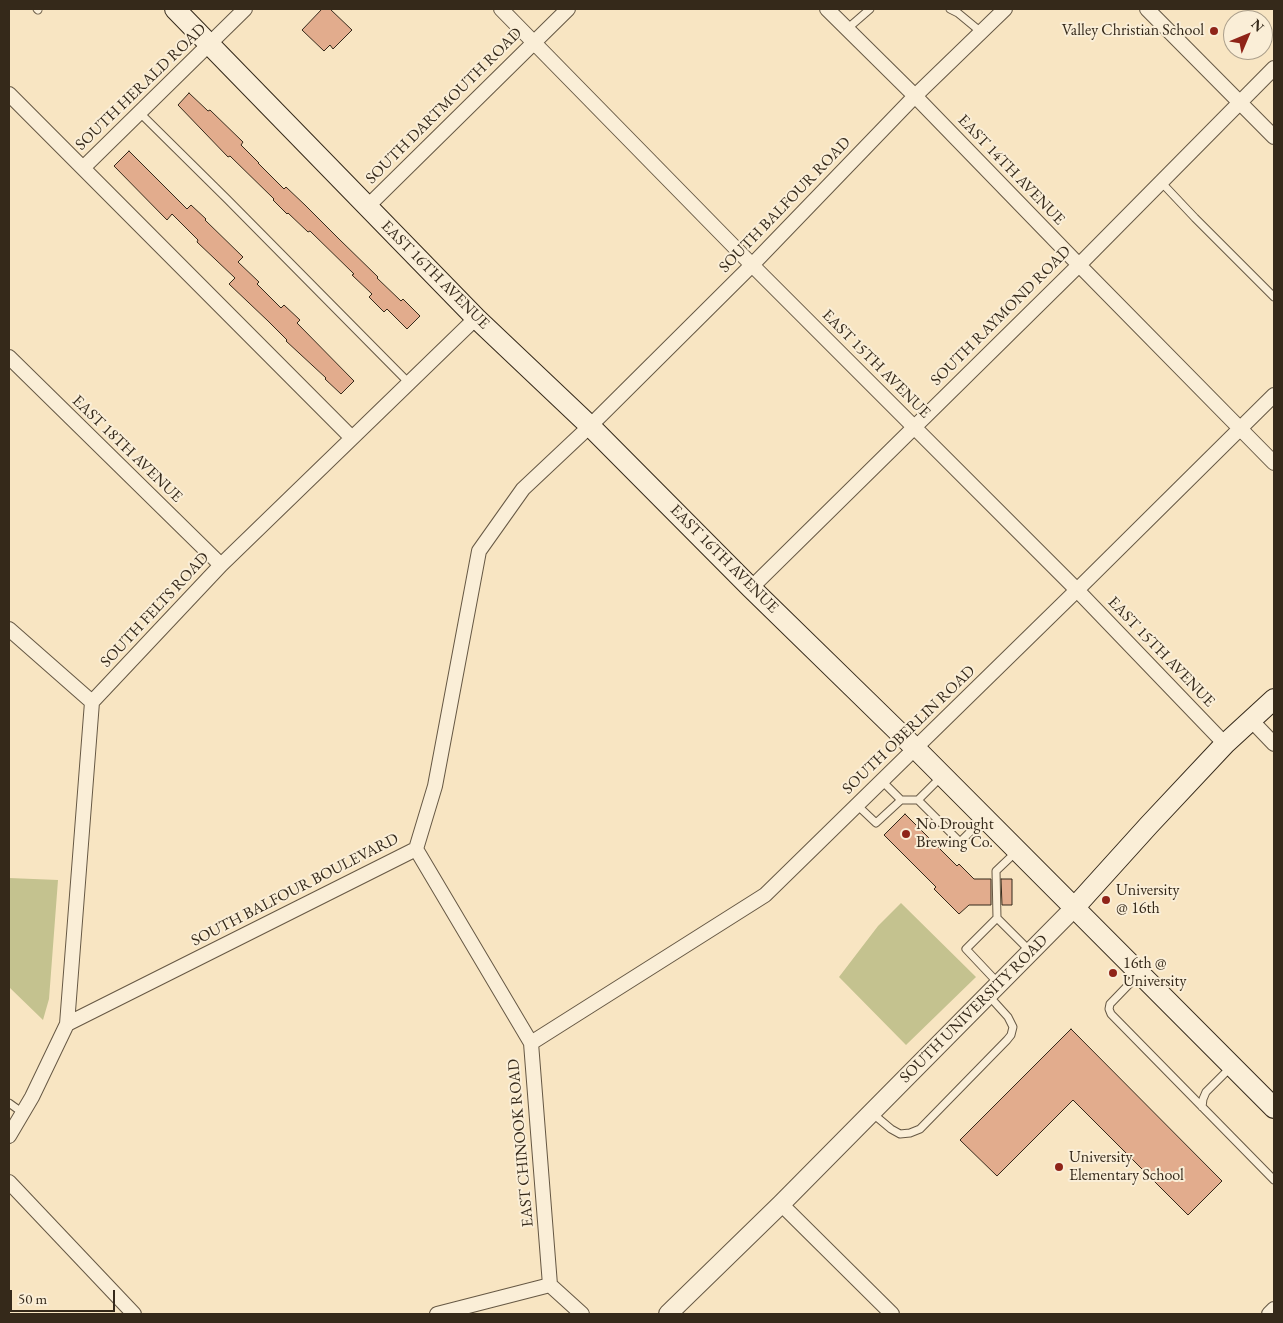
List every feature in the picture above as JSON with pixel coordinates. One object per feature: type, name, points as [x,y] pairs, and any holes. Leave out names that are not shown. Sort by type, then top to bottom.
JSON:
[{"type":"main road","name":"EAST 16TH AVENUE","points":[[175,9],[476,318],[590,426],[1274,1108]]},
{"type":"main road","name":"SOUTH UNIVERSITY ROAD","points":[[1074,908],[1226,744],[1274,699]]},
{"type":"street","name":"SOUTH HERALD ROAD","points":[[83,168],[245,9]]},
{"type":"street","name":"EAST 15TH AVENUE","points":[[501,9],[1077,590],[1226,744]]},
{"type":"street","name":"SOUTH DARTMOUTH ROAD","points":[[367,207],[568,9]]},
{"type":"street","name":"EAST 14TH AVENUE","points":[[827,9],[915,96],[1274,463]]},
{"type":"street","name":"SOUTH BALFOUR ROAD","points":[[590,426],[752,264],[915,96],[1005,9]]},
{"type":"street","points":[[1147,9],[1274,137]]},
{"type":"street","name":"SOUTH RAYMOND ROAD","points":[[752,588],[1079,265],[1274,68]]},
{"type":"street","points":[[9,94],[352,438]]},
{"type":"street","name":"SOUTH FELTS ROAD","points":[[92,702],[222,565],[476,318]]},
{"type":"street","name":"EAST 18TH AVENUE","points":[[9,357],[222,565]]},
{"type":"street","name":"SOUTH OBERLIN ROAD","points":[[531,1043],[765,895],[1274,395]]},
{"type":"street","name":"SOUTH BALFOUR BOULEVARD","points":[[67,1024],[416,849],[435,786],[479,551],[524,489],[590,426]]},
{"type":"street","points":[[9,1136],[32,1097],[67,1024],[92,702],[10,633]]},
{"type":"street","points":[[1251,720],[1274,744]]},
{"type":"street","name":"EAST CHINOOK ROAD","points":[[416,849],[531,1043],[550,1285]]},
{"type":"street","name":"SOUTH UNIVERSITY ROAD","points":[[668,1314],[781,1204],[1074,908]]},
{"type":"street","points":[[9,1182],[134,1314]]},
{"type":"street","points":[[781,1204],[892,1314]]},
{"type":"street","points":[[437,1314],[550,1285],[582,1314]]},
{"type":"street","points":[[1269,1314],[1274,1309]]},
{"type":"lane","points":[[847,29],[870,9]]},
{"type":"lane","points":[[950,9],[958,13],[981,32]]},
{"type":"lane","points":[[140,112],[409,384]]},
{"type":"lane","points":[[1161,182],[1274,297]]},
{"type":"lane","points":[[857,804],[876,824],[901,800],[918,800],[942,776]]},
{"type":"lane","points":[[882,781],[901,800]]},
{"type":"lane","points":[[918,800],[960,842],[984,818]]},
{"type":"lane","points":[[872,1112],[891,1129],[900,1134],[920,1129],[1011,1035],[1013,1027],[994,990],[966,949],[996,918],[996,871],[1017,851]]},
{"type":"lane","points":[[996,918],[1031,953]]},
{"type":"lane","points":[[1139,974],[1110,1004],[1111,1014],[1274,1180]]},
{"type":"lane","points":[[1202,1107],[1206,1092],[1232,1066]]},
{"type":"lane","points":[[9,1103],[23,1112]]},
{"type":"shaded area","points":[[9,878],[58,880],[49,999],[43,1020],[9,987]]},
{"type":"shaded area","points":[[901,903],[976,977],[906,1045],[839,977],[878,926]]},
{"type":"building","points":[[322,9],[330,9],[352,30],[333,49],[330,45],[324,51],[302,30]]},
{"type":"building","points":[[189,93],[208,111],[210,110],[243,142],[241,145],[284,189],[286,187],[377,278],[420,316],[407,329],[387,309],[384,312],[369,297],[372,294],[352,275],[354,274],[310,231],[308,232],[287,214],[178,105]]},
{"type":"building","points":[[129,151],[187,209],[191,205],[206,219],[243,257],[238,262],[259,282],[257,284],[281,308],[284,305],[300,320],[297,323],[354,381],[341,394],[229,284],[235,278],[197,242],[198,240],[172,214],[167,220],[114,166]]},
{"type":"building","points":[[905,814],[957,866],[959,864],[974,879],[991,879],[991,905],[969,905],[959,914],[934,889],[936,887],[884,835]]},
{"type":"building","points":[[1001,879],[1012,879],[1012,905],[1002,905]]},
{"type":"building","name":"University Elementary School","points":[[1071,1029],[1222,1181],[1188,1215],[1073,1100],[997,1176],[960,1140]]},
{"type":"place","name":"Valley Christian School","points":[[1214,31]]},
{"type":"place","name":"No Drought Brewing Co.","points":[[906,834]]},
{"type":"place","name":"University @ 16th","points":[[1106,900]]},
{"type":"place","name":"16th @ University","points":[[1113,973]]},
{"type":"place","name":"University Elementary School","points":[[1059,1167]]}]
